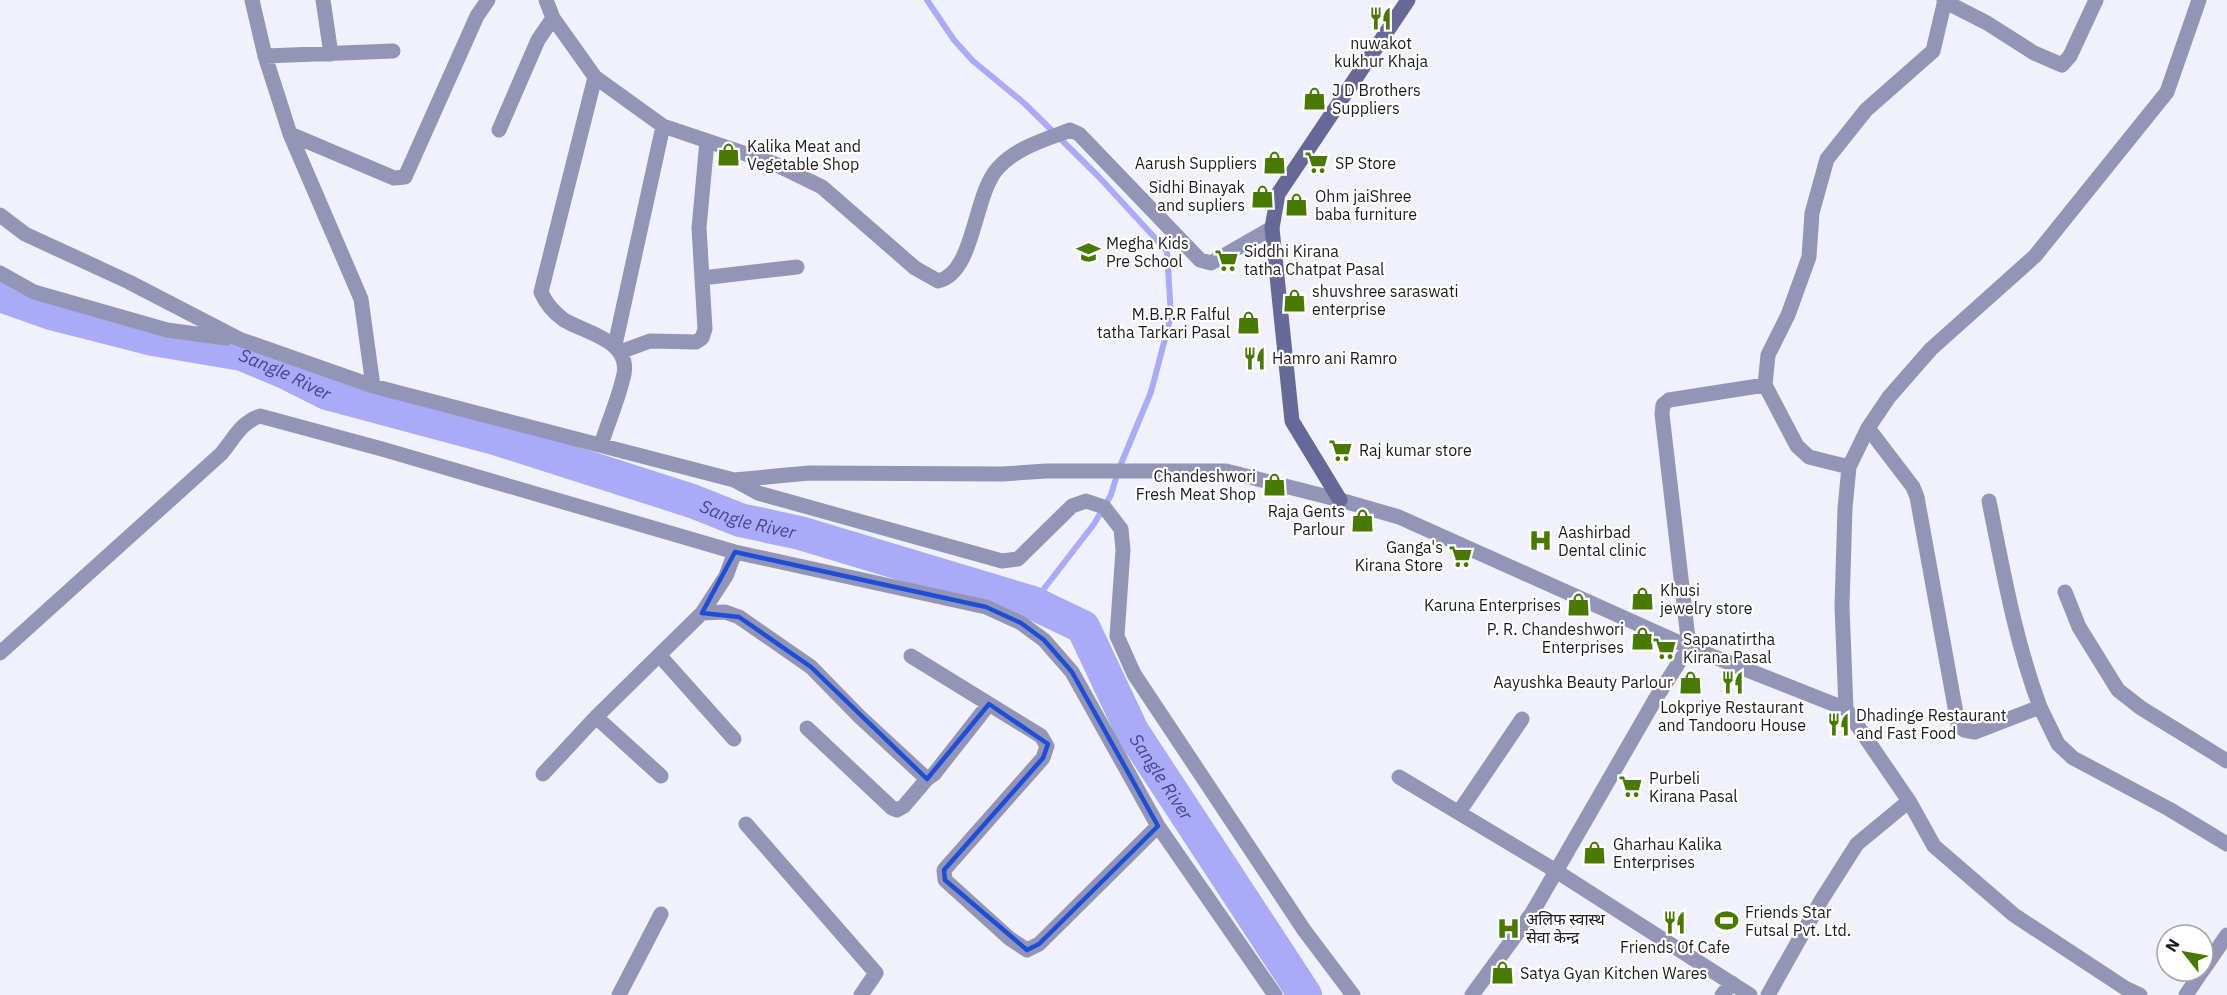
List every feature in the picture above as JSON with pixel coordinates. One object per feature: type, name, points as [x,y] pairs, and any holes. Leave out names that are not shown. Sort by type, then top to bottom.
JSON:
[{"type":"street","points":[[252,0],[265,56],[290,134],[361,299],[373,386]]},
{"type":"street","points":[[323,0],[331,54]]},
{"type":"street","points":[[290,134],[394,178],[405,177],[477,16],[488,0]]},
{"type":"street","points":[[546,0],[553,18],[595,76],[663,126],[773,163],[822,187],[915,268],[938,281],[956,272],[966,252],[984,190],[996,170],[1011,155],[1022,149],[1070,130],[1080,134],[1200,260],[1211,263],[1272,228]]},
{"type":"street","points":[[1340,500],[1292,421],[1272,228],[1278,194],[1408,0]]},
{"type":"street","points":[[1849,466],[1809,457],[1797,446],[1765,385],[1768,355],[1788,315],[1809,257],[1812,213],[1827,159],[1866,110],[1933,51],[1944,1],[1987,22],[2034,53],[2062,65],[2070,56],[2096,0]]},
{"type":"street","points":[[2140,995],[2124,988],[2014,915],[1934,846],[1909,801],[1846,709],[1842,606],[1845,508],[1849,466],[1868,428],[1889,397],[1931,349],[2035,256],[2167,92],[2199,0]]},
{"type":"street","points":[[499,130],[538,40],[553,18]]},
{"type":"street","points":[[265,56],[393,51]]},
{"type":"street","points":[[595,76],[541,292],[547,306],[564,319],[618,348],[650,340],[696,342],[702,338],[705,329],[699,228],[707,141]]},
{"type":"street","points":[[601,445],[624,372],[618,348],[663,126]]},
{"type":"street","points":[[0,215],[25,234],[129,282],[239,339],[373,386],[734,480],[758,493],[1002,561],[1018,559],[1072,506],[1086,501],[1104,507],[1121,529],[1123,550],[1117,636],[1134,674],[1304,930],[1353,995]]},
{"type":"street","points":[[702,278],[797,267]]},
{"type":"street","points":[[0,273],[34,292],[167,330],[239,339]]},
{"type":"street","points":[[1472,995],[1532,913],[1656,698],[1689,647],[1662,414],[1663,405],[1669,400],[1765,385]]},
{"type":"street","points":[[0,653],[220,454],[232,442],[241,426],[260,416],[382,449],[735,552],[986,607],[1021,623],[1044,640],[1072,672],[1158,826],[1275,995]]},
{"type":"street","points":[[1868,428],[1913,487],[1917,497],[1958,724],[1964,730],[1976,732],[2040,707]]},
{"type":"street","points":[[734,480],[809,473],[1002,474],[1046,471],[1226,471],[1400,518],[1689,647],[1846,709]]},
{"type":"street","points":[[1989,501],[2021,650],[2040,707],[2058,744],[2073,758],[2169,809],[2227,844]]},
{"type":"street","points":[[543,774],[596,717],[702,613],[726,576],[735,552]]},
{"type":"street","points":[[2065,592],[2079,627],[2118,690],[2141,708],[2227,761]]},
{"type":"street","points":[[702,613],[725,612],[739,616],[811,667],[860,717],[927,779]]},
{"type":"street","points":[[660,656],[734,739]]},
{"type":"street","points":[[911,656],[1041,736],[1047,746],[1043,758],[944,870],[945,880],[1009,938],[1027,950],[1039,944],[1158,826]]},
{"type":"street","points":[[807,728],[892,808],[897,810],[904,806],[934,774],[989,704]]},
{"type":"street","points":[[596,717],[661,776]]},
{"type":"street","points":[[1459,812],[1522,719]]},
{"type":"street","points":[[1399,777],[1556,871],[1727,989],[1750,995]]},
{"type":"street","points":[[1768,995],[1822,899],[1857,843],[1909,801]]},
{"type":"street","points":[[746,824],[876,973],[861,995]]},
{"type":"street","points":[[619,995],[662,914]]},
{"type":"street","points":[[2215,952],[2227,935]]},
{"type":"highlighted area","points":[[735,552],[986,607],[1021,623],[1044,640],[1072,672],[1158,826],[1039,944],[1027,950],[945,880],[944,870],[1043,758],[1048,744],[989,704],[927,779],[811,667],[739,617],[702,613]]},
{"type":"waterway","points":[[927,0],[954,40],[973,61],[1024,103],[1098,176],[1167,251],[1171,316],[1151,392],[1118,471],[1111,495],[1094,524],[1033,603]]},
{"type":"waterway","name":"Sangle River","points":[[0,295],[51,313],[153,339],[242,354],[327,393],[495,438],[692,501],[740,520],[800,533],[1033,603],[1083,627],[1132,731],[1305,995]]},
{"type":"place","name":"nuwakot kukhur Khaja","points":[[1381,18]]},
{"type":"place","name":"J D Brothers Suppliers","points":[[1314,99]]},
{"type":"place","name":"Kalika Meat and Vegetable Shop","points":[[729,155]]},
{"type":"place","name":"Aarush Suppliers","points":[[1275,163]]},
{"type":"place","name":"SP Store","points":[[1317,163]]},
{"type":"place","name":"Sidhi Binayak and supliers","points":[[1263,196]]},
{"type":"place","name":"Ohm jaiShree baba furniture","points":[[1297,205]]},
{"type":"place","name":"Megha Kids Pre School","points":[[1088,252]]},
{"type":"place","name":"Siddhi Kirana tatha Chatpat Pasal","points":[[1226,260]]},
{"type":"place","name":"shuvshree saraswati enterprise","points":[[1294,300]]},
{"type":"place","name":"M.B.P.R Falful tatha Tarkari Pasal","points":[[1248,323]]},
{"type":"place","name":"Hamro ani Ramro","points":[[1254,358]]},
{"type":"place","name":"Raj kumar store","points":[[1341,450]]},
{"type":"place","name":"Chandeshwori Fresh Meat Shop","points":[[1274,485]]},
{"type":"place","name":"Raja Gents Parlour","points":[[1363,520]]},
{"type":"place","name":"Aashirbad Dental clinic","points":[[1540,541]]},
{"type":"place","name":"Ganga's Kirana Store","points":[[1461,556]]},
{"type":"place","name":"Khusi jewelry store","points":[[1642,599]]},
{"type":"place","name":"Karuna Enterprises","points":[[1579,605]]},
{"type":"place","name":"P. R. Chandeshwori Enterprises","points":[[1642,638]]},
{"type":"place","name":"Sapanatirtha Kirana Pasal","points":[[1665,648]]},
{"type":"place","name":"Aayushka Beauty Parlour","points":[[1691,682]]},
{"type":"place","name":"Lokpriye Restaurant and Tandooru House","points":[[1732,682]]},
{"type":"place","name":"Dhadinge Restaurant and Fast Food","points":[[1838,724]]},
{"type":"place","name":"Purbeli Kirana Pasal","points":[[1631,787]]},
{"type":"place","name":"Gharhau Kalika Enterprises","points":[[1595,853]]},
{"type":"place","name":"Friends Star Futsal Pvt. Ltd.","points":[[1727,921]]},
{"type":"place","name":"Friends Of Cafe","points":[[1675,922]]},
{"type":"place","name":"अलिफ स्वास्थ सेवा केन्द्र","points":[[1508,928]]},
{"type":"place","name":"Satya Gyan Kitchen Wares","points":[[1502,973]]}]
